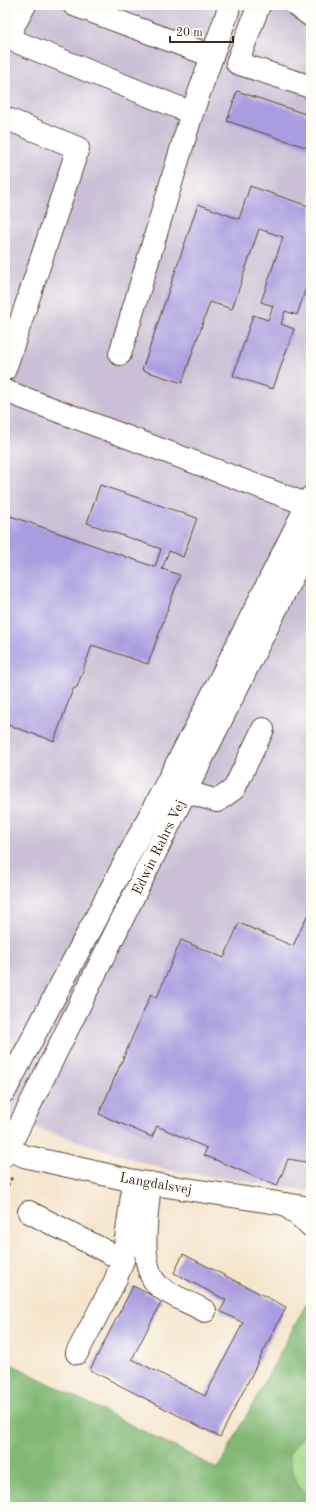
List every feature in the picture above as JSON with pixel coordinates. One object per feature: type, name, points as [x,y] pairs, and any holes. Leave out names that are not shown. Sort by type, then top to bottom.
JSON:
[{"type":"street","points":[[25,5],[7,38],[192,113]]},
{"type":"street","points":[[74,5],[212,56]]},
{"type":"street","points":[[296,5],[311,16]]},
{"type":"street","points":[[120,354],[192,113],[212,56],[220,8],[256,13],[237,63],[311,87]]},
{"type":"street","points":[[5,118],[78,148],[5,369]]},
{"type":"street","points":[[5,391],[310,503]]},
{"type":"street","name":"Edwin Rahrs Vej","points":[[6,1150],[310,503]]},
{"type":"street","name":"Edwin Rahrs Vej","points":[[5,1091],[177,786],[311,539]]},
{"type":"street","points":[[177,786],[218,801],[234,789],[263,729]]},
{"type":"street","name":"Langdalsvej","points":[[6,1150],[24,1156],[142,1182],[311,1208]]},
{"type":"street","points":[[77,1353],[115,1281],[123,1260],[142,1182]]},
{"type":"street","points":[[142,1182],[145,1251],[149,1274],[161,1288],[205,1311]]},
{"type":"street","points":[[285,1204],[311,1226]]},
{"type":"street","points":[[29,1212],[123,1260]]},
{"type":"shaded area","points":[[5,5],[311,5],[311,1191],[167,1170],[5,1118]]},
{"type":"green space","points":[[311,1295],[311,1425],[288,1455],[297,1487],[311,1496],[311,1507],[287,1507],[274,1499],[254,1507],[5,1507],[5,1361],[218,1469]]},
{"type":"green space","points":[[311,1425],[311,1496],[297,1487],[288,1455]]},
{"type":"green space","points":[[274,1499],[287,1507],[254,1507]]},
{"type":"building","points":[[237,91],[311,116],[311,149],[227,121]]},
{"type":"building","points":[[250,186],[311,207],[311,273],[297,315],[285,311],[281,324],[294,329],[273,389],[233,376],[253,315],[268,320],[273,306],[261,302],[283,237],[259,229],[232,309],[210,302],[182,383],[142,370],[198,204],[239,219]]},
{"type":"building","points":[[100,485],[197,518],[183,557],[169,551],[162,569],[180,575],[148,664],[92,645],[77,687],[73,689],[54,741],[5,724],[5,514],[155,567],[161,549],[87,523]]},
{"type":"building","points":[[307,916],[311,917],[311,1107],[305,1120],[311,1121],[311,1163],[288,1159],[277,1186],[204,1155],[207,1148],[157,1126],[152,1137],[99,1114],[151,994],[157,997],[181,940],[224,958],[239,923],[293,946]]},
{"type":"building","points":[[183,1254],[286,1307],[220,1437],[90,1370],[133,1286],[162,1301],[132,1359],[205,1396],[243,1323],[220,1311],[226,1300],[174,1273]]}]
